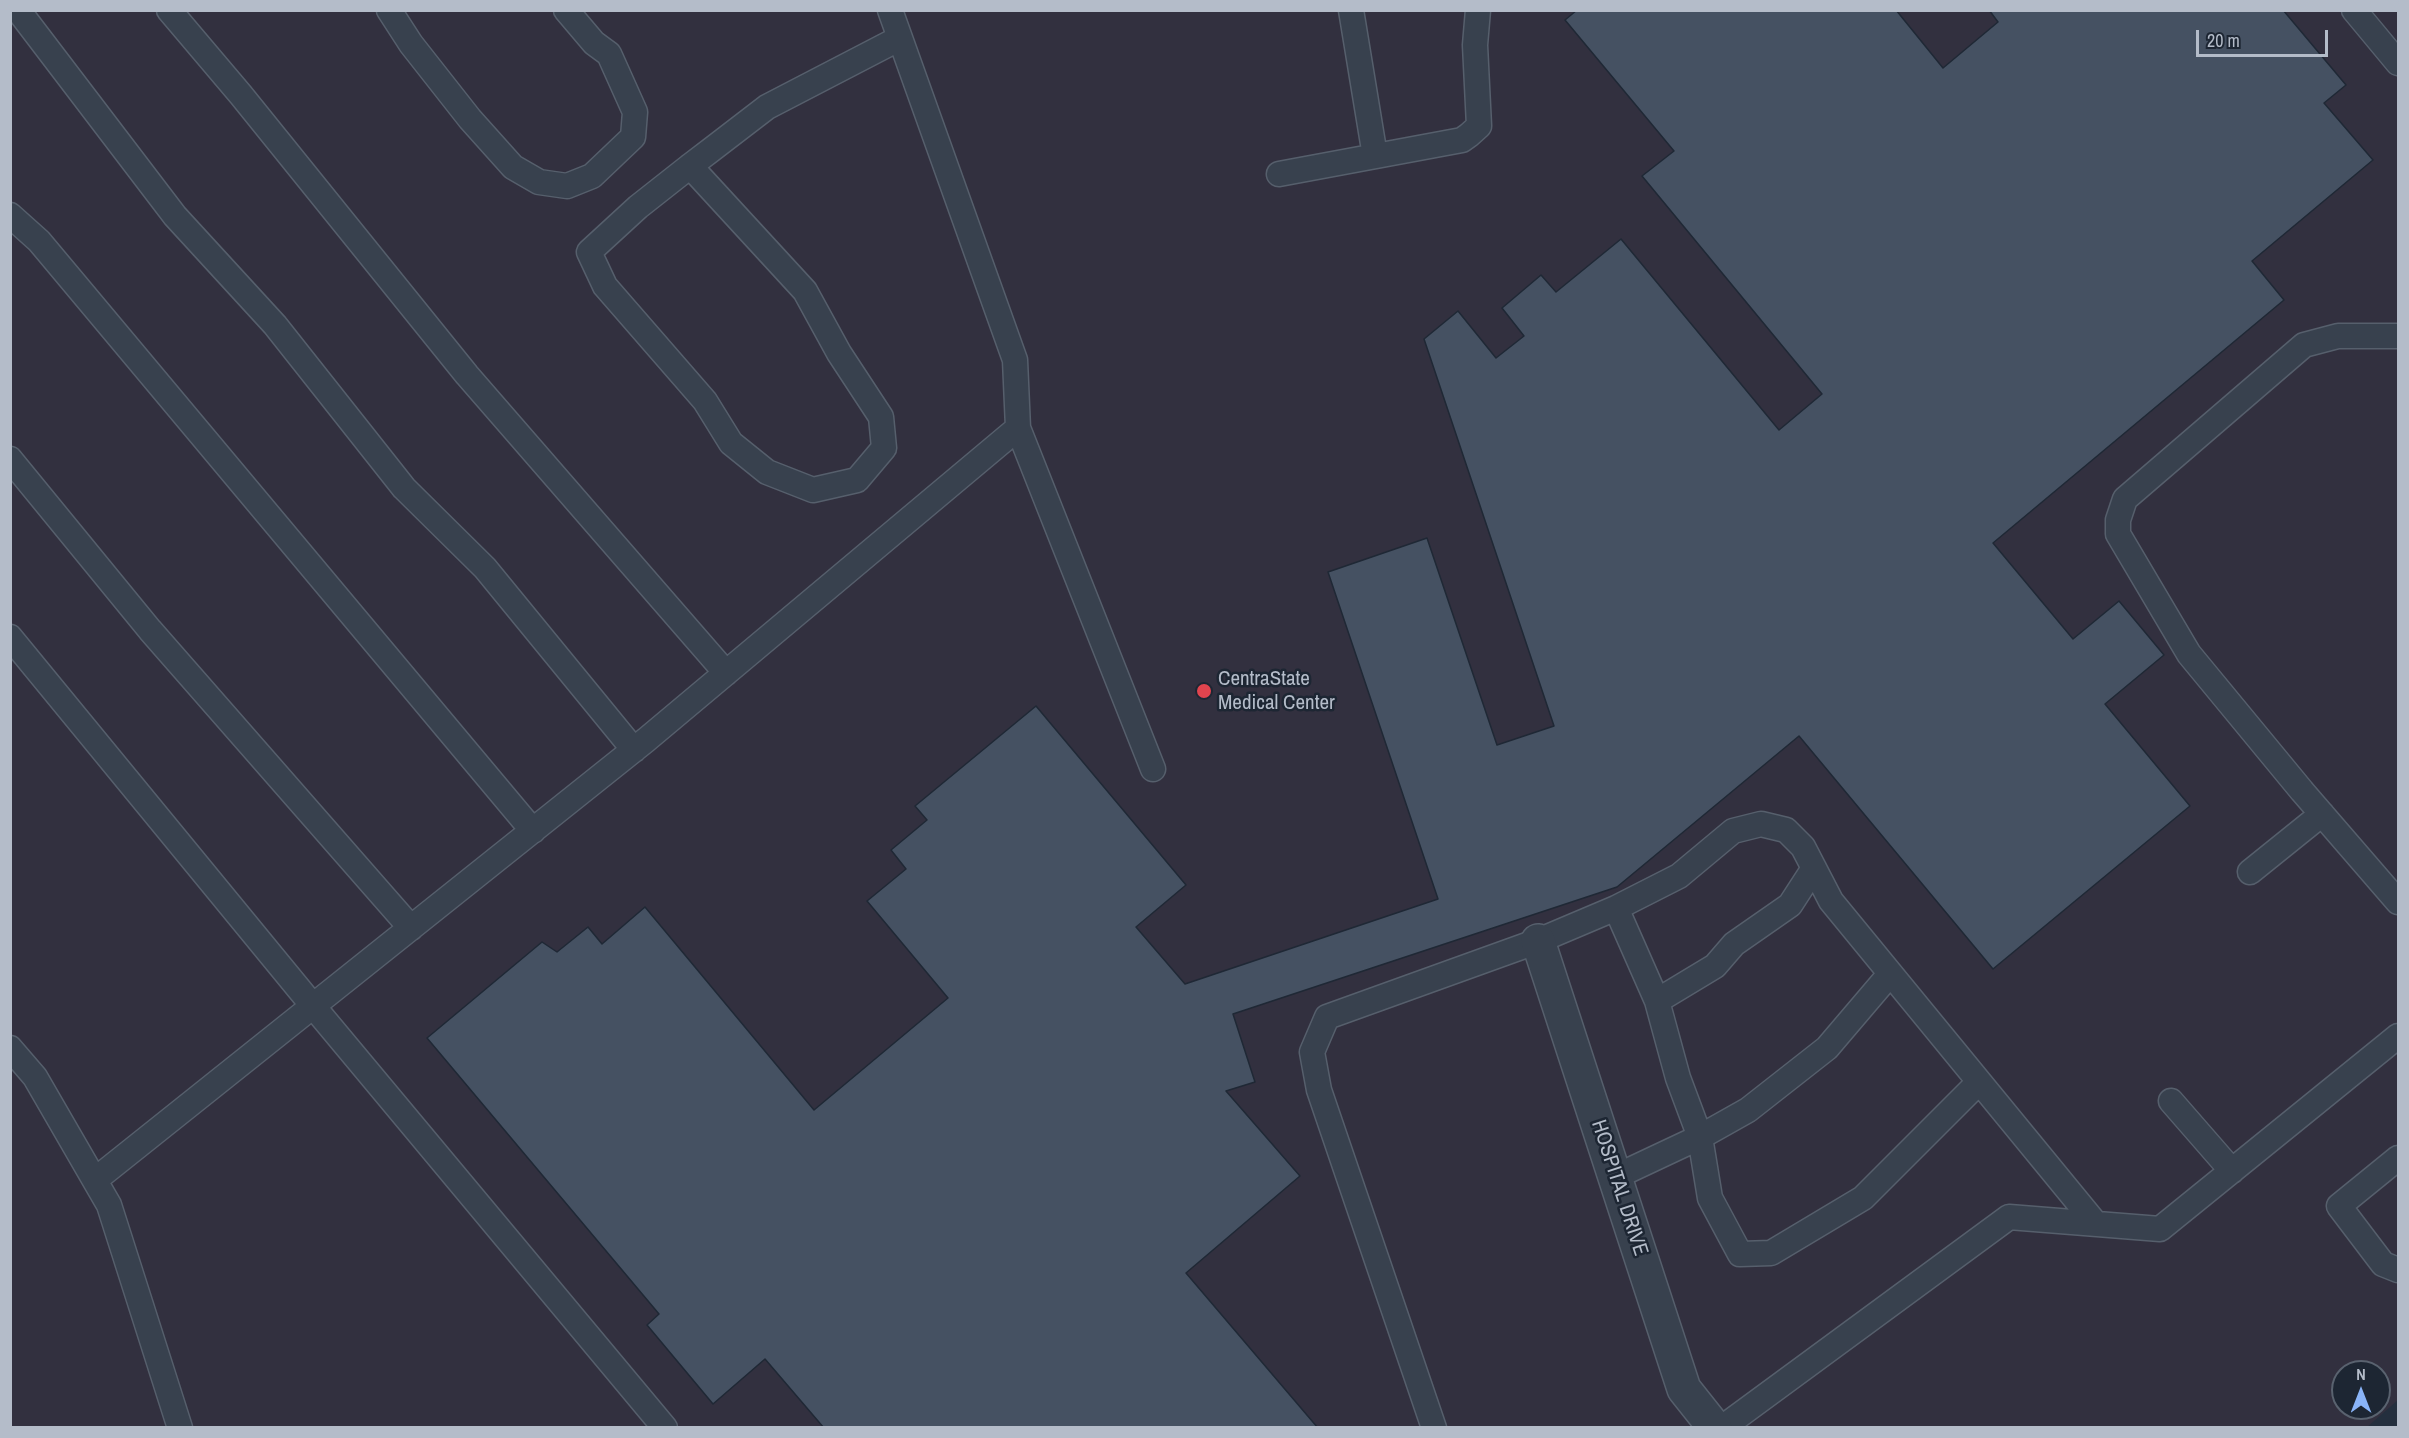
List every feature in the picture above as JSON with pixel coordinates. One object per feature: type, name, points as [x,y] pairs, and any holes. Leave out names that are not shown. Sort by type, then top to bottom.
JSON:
[{"type":"street","name":"HOSPITAL DRIVE","points":[[1538,941],[1684,1389],[1715,1428]]},
{"type":"lane","points":[[18,10],[175,216],[275,325],[404,488],[485,568],[634,750]]},
{"type":"lane","points":[[169,10],[241,95],[467,375],[726,673]]},
{"type":"lane","points":[[389,10],[411,44],[470,119],[513,167],[539,182],[567,186],[592,176],[633,137],[635,112],[609,54],[594,44],[566,10]]},
{"type":"lane","points":[[890,10],[1015,360],[1018,428],[1153,769]]},
{"type":"lane","points":[[1351,10],[1375,156]]},
{"type":"lane","points":[[1279,174],[1462,140],[1479,126],[1474,45],[1478,10]]},
{"type":"lane","points":[[2354,10],[2398,63]]},
{"type":"lane","points":[[690,166],[806,291],[839,352],[881,417],[884,448],[857,480],[813,490],[767,471],[731,443],[705,401],[605,286],[589,252],[638,207],[690,166],[767,107],[900,38]]},
{"type":"lane","points":[[10,215],[39,241],[533,831]]},
{"type":"lane","points":[[2398,336],[2338,336],[2304,345],[2125,499],[2118,520],[2118,534],[2188,654],[2398,902]]},
{"type":"lane","points":[[95,1180],[634,750],[1018,428]]},
{"type":"lane","points":[[10,459],[150,630],[411,928]]},
{"type":"lane","points":[[10,637],[313,1006],[665,1428]]},
{"type":"lane","points":[[2250,872],[2322,814]]},
{"type":"lane","points":[[1434,1428],[1319,1090],[1312,1052],[1326,1017],[1538,941],[1616,908],[1679,876],[1733,831],[1761,824],[1786,830],[1803,848],[1831,901],[2096,1224]]},
{"type":"lane","points":[[1657,1001],[1715,966],[1734,944],[1790,905],[1814,868]]},
{"type":"lane","points":[[1616,908],[1657,1001],[1678,1078],[1700,1137],[1710,1198],[1740,1254],[1771,1253],[1863,1198],[1979,1082]]},
{"type":"lane","points":[[1615,1177],[1700,1137],[1748,1110],[1827,1048],[1890,974]]},
{"type":"lane","points":[[1722,1428],[2009,1217],[2160,1229],[2398,1036]]},
{"type":"lane","points":[[10,1048],[35,1077],[109,1205],[180,1428]]},
{"type":"lane","points":[[2170,1101],[2232,1171]]},
{"type":"lane","points":[[2398,1158],[2339,1206],[2383,1264],[2398,1270]]},
{"type":"shaded area","name":"CentraState Medical Center","points":[[10,11],[2398,11],[2398,1400],[2391,1406],[2391,1360],[2331,1360],[2331,1420],[2375,1420],[2366,1428],[11,1427]]},
{"type":"building","name":"CentraState Medical Center","points":[[1577,10],[1896,10],[1943,68],[1998,22],[1989,10],[2283,10],[2346,85],[2324,103],[2373,160],[2252,261],[2284,300],[1993,543],[2073,639],[2119,601],[2164,655],[2105,704],[2190,806],[1993,969],[1799,736],[1617,887],[1233,1014],[1255,1082],[1226,1091],[1300,1176],[1186,1273],[1318,1428],[824,1428],[765,1359],[713,1404],[647,1325],[659,1314],[427,1038],[542,942],[557,952],[588,927],[602,944],[645,907],[814,1110],[948,998],[867,901],[906,869],[891,850],[927,820],[915,806],[1036,706],[1186,885],[1136,927],[1185,984],[1438,899],[1328,572],[1427,538],[1497,745],[1554,726],[1424,339],[1458,311],[1496,358],[1524,336],[1502,308],[1541,275],[1556,292],[1621,239],[1779,430],[1822,394],[1642,176],[1674,151],[1565,20]]},
{"type":"place","name":"CentraState Medical Center","points":[[1204,691]]}]
